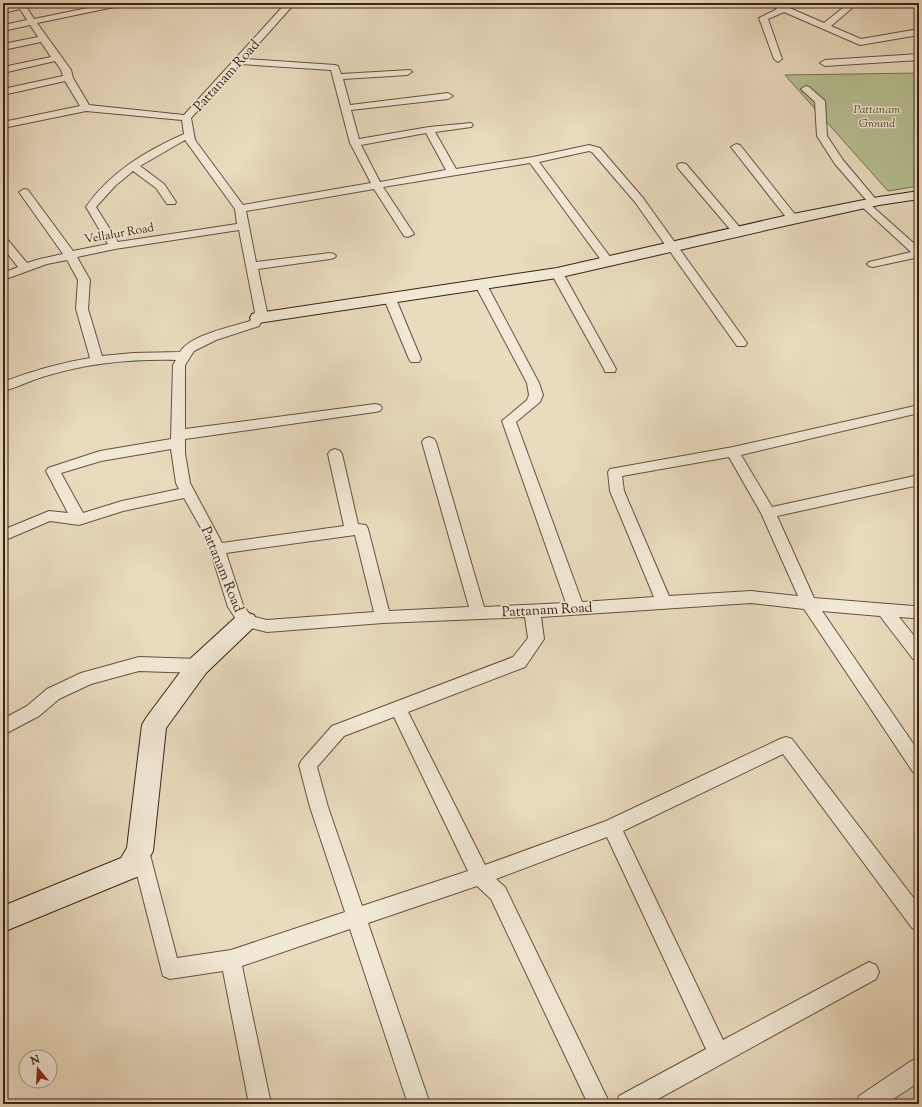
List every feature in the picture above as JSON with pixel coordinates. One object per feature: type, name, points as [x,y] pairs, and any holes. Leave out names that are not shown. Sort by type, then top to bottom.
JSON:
[{"type":"street","points":[[56,17],[58,12],[82,3]]},
{"type":"street","points":[[3,28],[124,3]]},
{"type":"street","name":"Pattanam Road","points":[[291,3],[186,118],[190,140],[240,209],[261,312],[256,323],[212,337],[189,348],[179,364],[178,453],[183,483],[213,537],[236,607],[246,621],[267,626],[383,617],[576,608],[751,597],[809,604],[884,610],[913,612],[919,610]]},
{"type":"street","points":[[771,3],[860,42],[919,32]]},
{"type":"street","points":[[3,10],[21,5],[43,39],[66,70],[68,78],[86,108]]},
{"type":"street","points":[[826,27],[847,5]]},
{"type":"street","points":[[778,60],[763,18],[782,9]]},
{"type":"street","points":[[3,47],[43,39]]},
{"type":"street","points":[[825,63],[919,57]]},
{"type":"street","points":[[3,70],[57,58]]},
{"type":"street","points":[[239,61],[336,68],[355,143],[377,185],[408,234]]},
{"type":"street","points":[[338,77],[407,72]]},
{"type":"street","points":[[3,92],[68,78]]},
{"type":"street","points":[[806,88],[820,101],[822,136],[839,162],[869,204],[919,254]]},
{"type":"street","points":[[346,108],[448,96]]},
{"type":"street","points":[[3,125],[86,108],[186,118]]},
{"type":"street","points":[[355,143],[468,125]]},
{"type":"street","points":[[429,130],[453,173]]},
{"type":"street","points":[[115,246],[91,207],[101,193],[134,166],[166,145],[189,135]]},
{"type":"street","points":[[736,147],[793,219]]},
{"type":"street","points":[[240,209],[488,166],[533,160],[589,148],[596,150],[639,200],[741,343]]},
{"type":"street","points":[[533,160],[608,262]]},
{"type":"street","points":[[134,166],[160,186],[171,202]]},
{"type":"street","points":[[682,166],[738,232]]},
{"type":"street","points":[[24,192],[70,255],[84,280],[82,309],[97,360]]},
{"type":"street","points":[[258,318],[557,274],[674,248],[793,219],[919,195]]},
{"type":"street","name":"Vellalur Road","points":[[3,277],[44,261],[70,255],[115,246],[243,226]]},
{"type":"street","points":[[3,241],[25,268]]},
{"type":"street","points":[[873,264],[919,254]]},
{"type":"street","points":[[251,266],[330,256]]},
{"type":"street","points":[[557,274],[610,369]]},
{"type":"street","points":[[481,285],[533,383],[536,395],[533,402],[509,421],[576,608]]},
{"type":"street","points":[[390,299],[415,359]]},
{"type":"street","points":[[3,387],[46,372],[97,360],[150,354],[185,356]]},
{"type":"street","points":[[79,520],[53,471],[100,456],[178,439],[375,408]]},
{"type":"street","points":[[664,603],[617,491],[615,472],[733,452],[919,409]]},
{"type":"street","points":[[429,442],[478,613]]},
{"type":"street","points":[[733,452],[768,513],[809,604],[919,767]]},
{"type":"street","points":[[335,454],[352,530]]},
{"type":"street","points":[[768,513],[919,480]]},
{"type":"street","points":[[3,536],[49,516],[79,520],[122,506],[188,492]]},
{"type":"street","points":[[217,549],[361,529],[383,617]]},
{"type":"street","points":[[419,1104],[355,918],[319,807],[308,765],[338,731],[519,662],[536,639],[532,610]]},
{"type":"street","points":[[884,610],[919,654]]},
{"type":"street","points":[[246,621],[198,666],[154,726],[140,851],[170,969],[231,960],[480,876],[612,827],[786,744],[919,921]]},
{"type":"street","points":[[3,728],[33,712],[53,694],[87,678],[139,664],[198,666]]},
{"type":"street","points":[[398,708],[480,876],[498,893],[599,1104]]},
{"type":"street","points":[[612,827],[719,1054]]},
{"type":"street","points":[[3,919],[130,867],[140,851]]},
{"type":"street","points":[[231,960],[260,1104]]},
{"type":"street","points":[[627,1104],[869,972]]},
{"type":"street","points":[[867,1104],[919,1069]]},
{"type":"green space","name":"Pattanam Ground","points":[[919,73],[919,186],[888,191],[785,75]]}]
